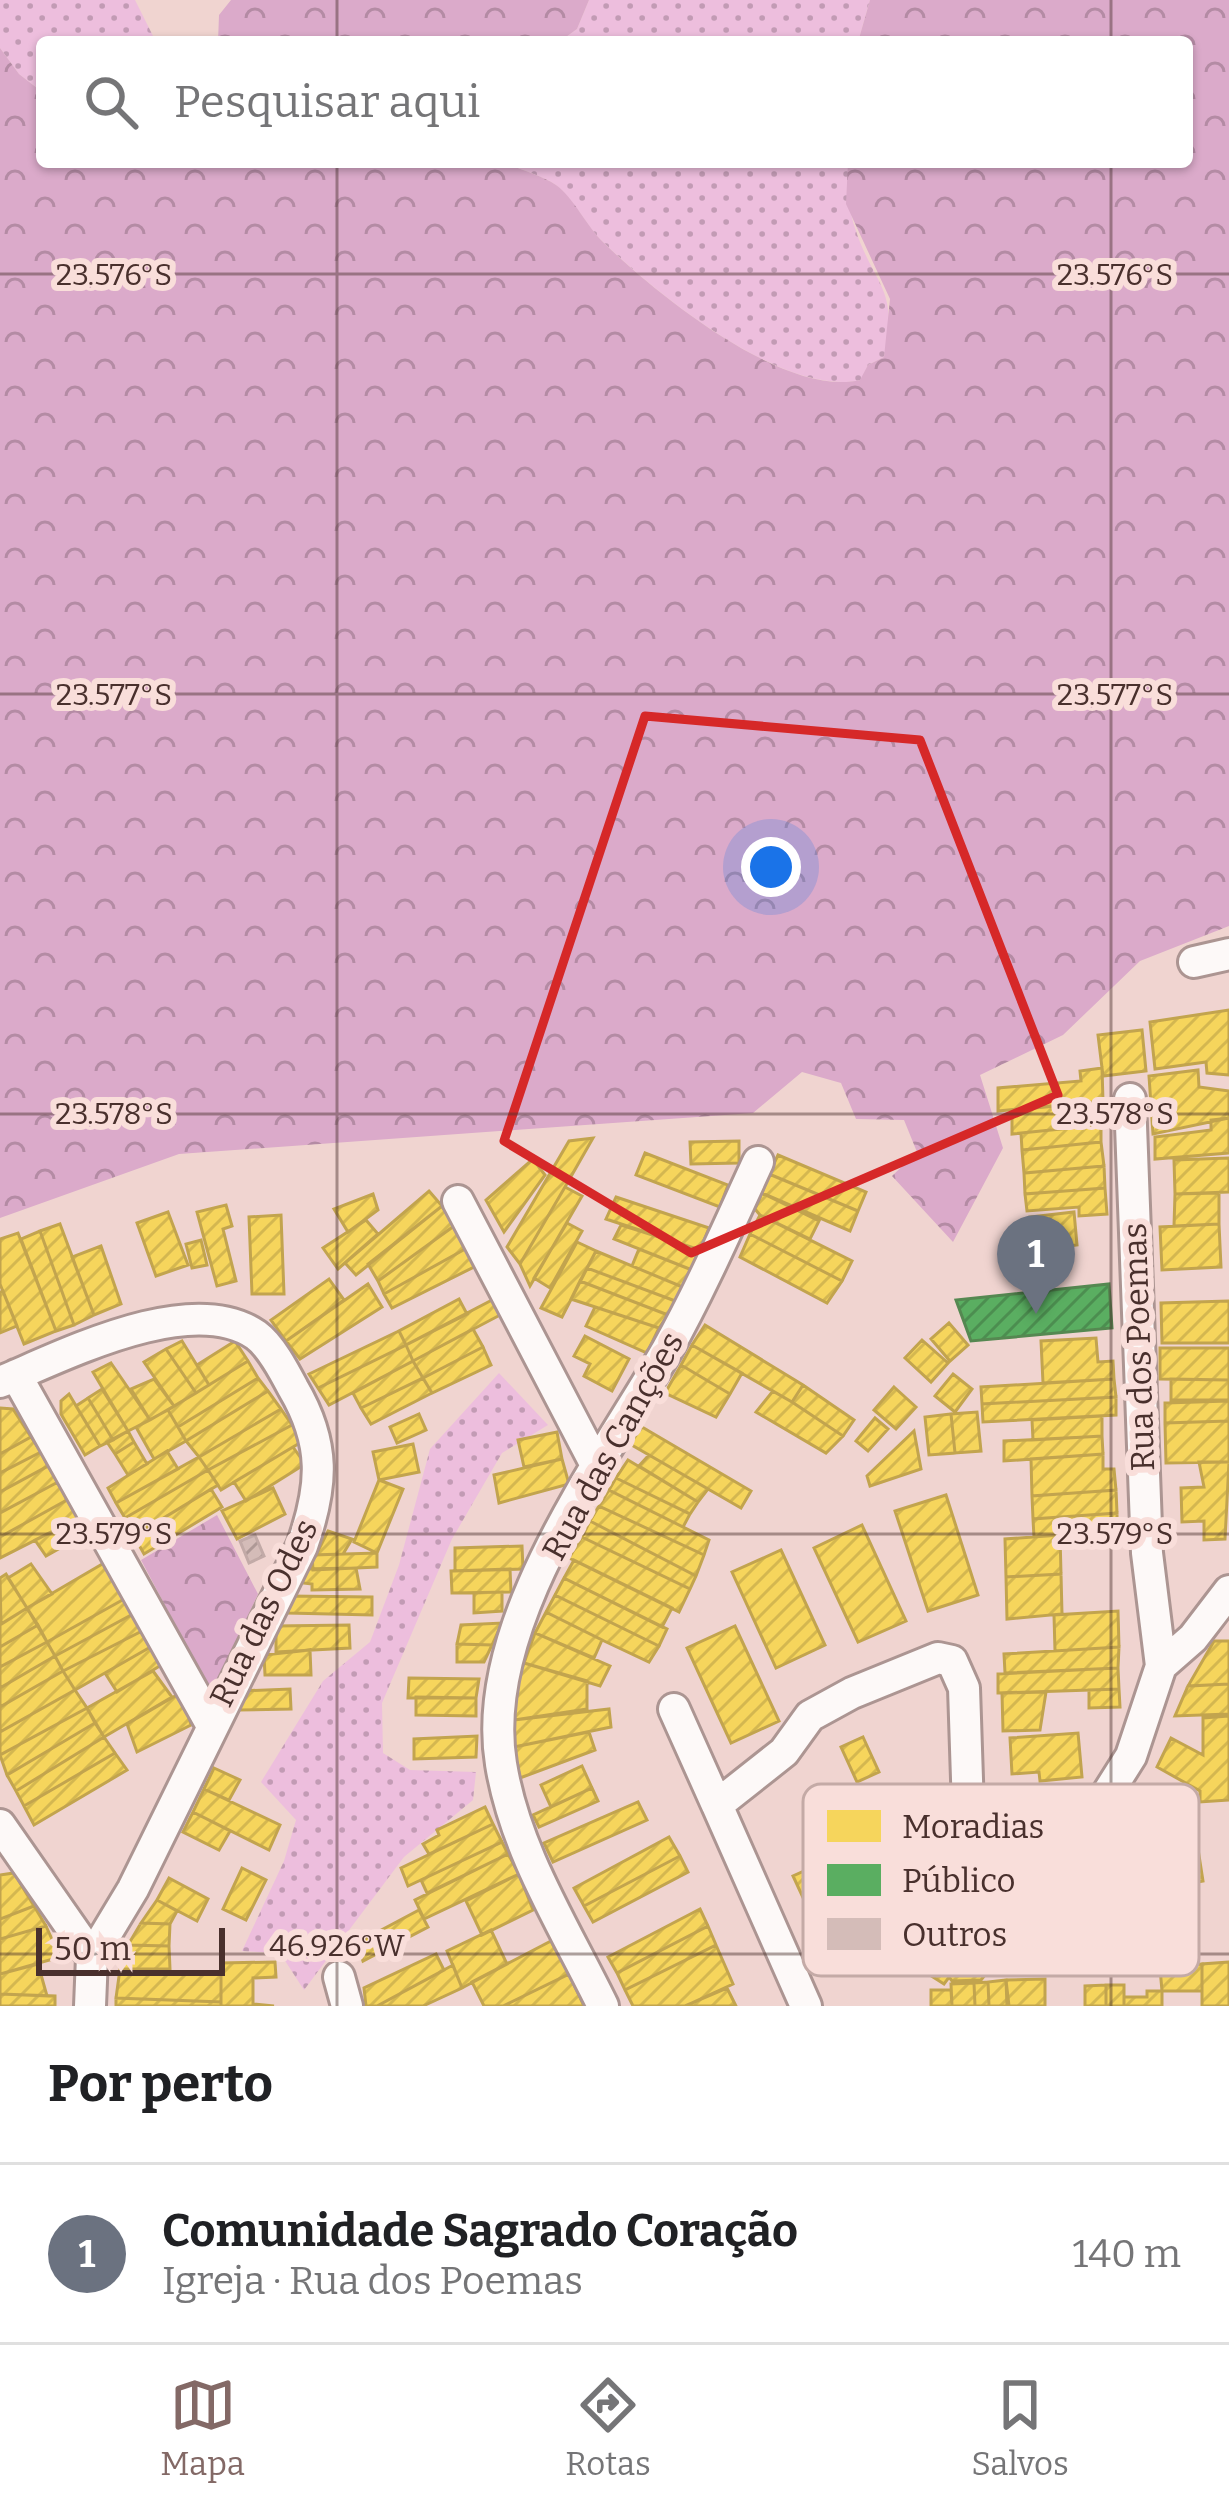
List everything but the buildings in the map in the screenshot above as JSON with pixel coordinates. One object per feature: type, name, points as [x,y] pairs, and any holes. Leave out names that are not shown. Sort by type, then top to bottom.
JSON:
[{"type":"street","points":[[1194,962],[1229,954]]},
{"type":"street","name":"Rua dos Poemas","points":[[1130,1099],[1147,1552],[1161,1666]]},
{"type":"street","name":"Rua das Canções","points":[[603,2006],[532,1866],[506,1791],[497,1733],[502,1677],[530,1599],[596,1465],[667,1349],[758,1162]]},
{"type":"street","points":[[458,1201],[596,1465]]},
{"type":"street","name":"Rua das Odes","points":[[8,1378],[161,1322],[220,1320],[259,1336],[316,1432],[320,1488],[302,1546],[133,1889],[92,1957],[90,2006]]},
{"type":"street","points":[[8,1378],[211,1724]]},
{"type":"street","points":[[1114,1784],[1131,1756],[1161,1666],[1229,1591]]},
{"type":"street","points":[[717,1805],[784,1752],[823,1707],[925,1661],[952,1661],[964,1688],[967,1784]]},
{"type":"street","points":[[674,1709],[806,2006]]},
{"type":"street","points":[[0,1826],[92,1957]]},
{"type":"highlighted area","points":[[645,716],[920,740],[1058,1095],[691,1253],[504,1141]]},
{"type":"shaded area","points":[[0,0],[135,0],[153,36],[36,36],[36,87],[0,48]]},
{"type":"shaded area","points":[[589,0],[870,0],[860,36],[567,36],[577,29]]},
{"type":"shaded area","points":[[519,168],[848,168],[852,219],[887,301],[884,357],[868,365],[861,380],[830,381],[760,358],[688,314],[627,264],[569,198],[544,178]]},
{"type":"shaded area","points":[[499,1373],[548,1425],[502,1453],[452,1539],[382,1703],[383,1753],[410,1770],[476,1772],[473,1800],[404,1857],[304,1990],[280,1953],[242,1951],[284,1861],[296,1820],[261,1782],[323,1681],[370,1642],[399,1565],[430,1449]]},
{"type":"green space","points":[[231,0],[589,0],[577,29],[567,36],[218,36],[219,15]]},
{"type":"green space","points":[[870,0],[1229,0],[1229,926],[1140,961],[1063,1035],[980,1075],[1003,1148],[953,1242],[892,1176],[917,1152],[904,1120],[856,1119],[841,1083],[802,1072],[753,1113],[179,1154],[0,1218],[0,48],[36,87],[36,168],[519,168],[556,185],[598,236],[688,314],[760,358],[830,381],[860,380],[868,365],[884,357],[890,299],[846,204],[848,168],[1193,168],[1193,36],[860,36]]},
{"type":"green space","points":[[217,1515],[258,1594],[212,1694],[141,1560]]},
{"type":"place","name":"Comunidade Sagrado Coração","points":[[1036,1314]]}]
